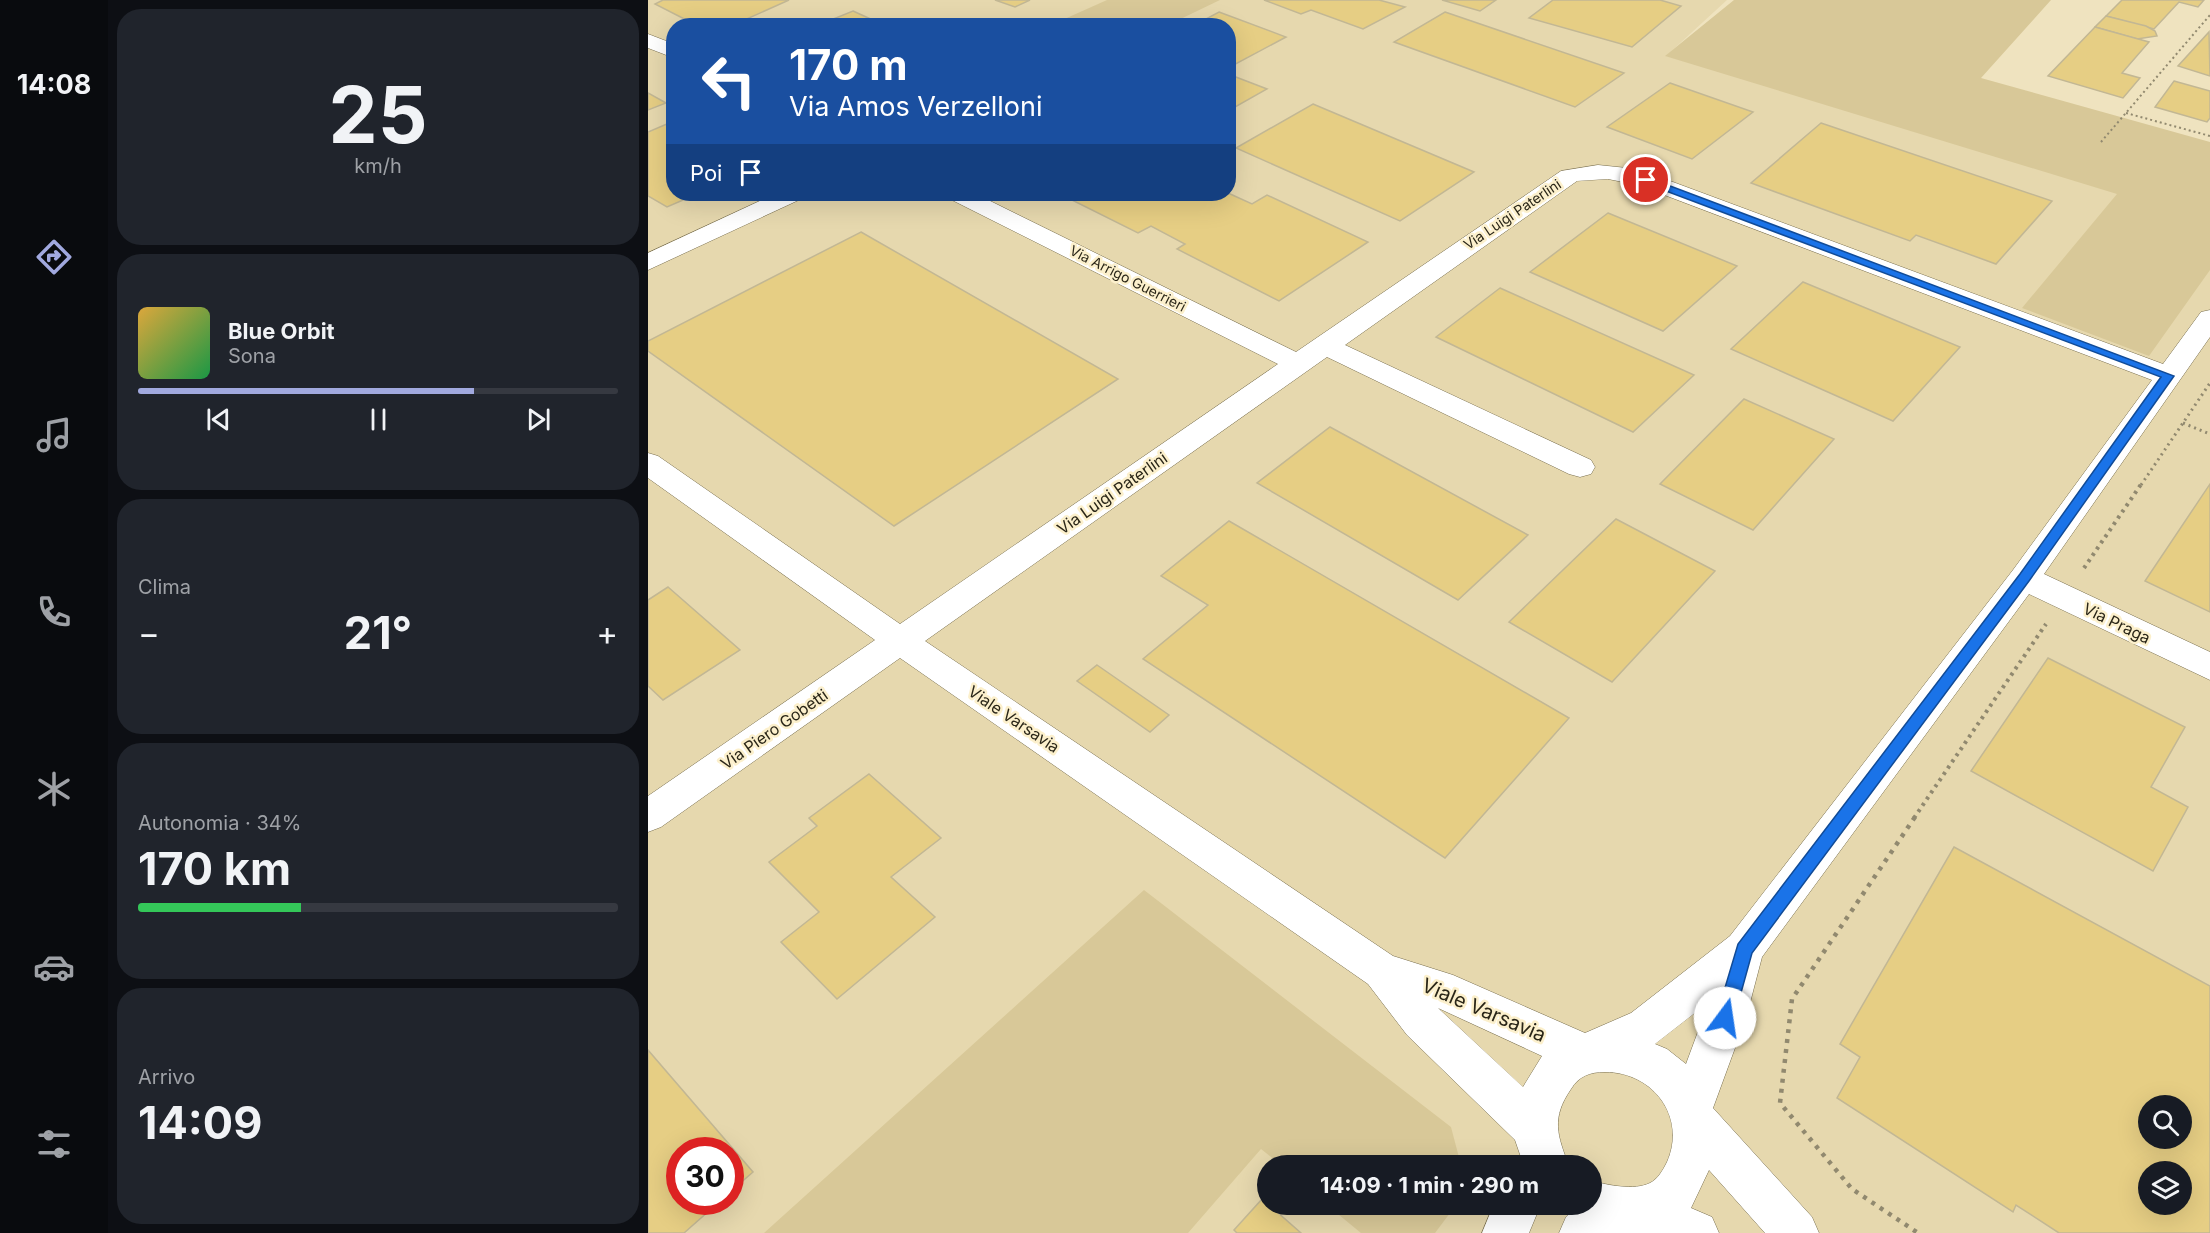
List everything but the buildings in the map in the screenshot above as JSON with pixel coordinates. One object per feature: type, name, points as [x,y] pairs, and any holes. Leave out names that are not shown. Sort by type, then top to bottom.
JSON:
[{"type":"street","points":[[648,40],[666,48]]},
{"type":"street","name":"Via Luigi Paterlini","points":[[900,641],[1554,184],[1586,171],[1625,174],[1646,180],[2168,376]]},
{"type":"street","points":[[648,262],[778,201]]},
{"type":"street","name":"Via Arrigo Guerrieri","points":[[972,201],[1297,363]]},
{"type":"street","points":[[1593,1052],[1646,1027],[1744,949],[2024,578],[2210,318]]},
{"type":"street","points":[[1323,345],[1581,467]]},
{"type":"street","name":"Viale Varsavia","points":[[648,463],[900,641],[1382,971],[1539,1153]]},
{"type":"street","name":"Via Praga","points":[[2024,578],[2210,667]]},
{"type":"street","name":"Via Piero Gobetti","points":[[648,816],[900,641]]},
{"type":"street","points":[[1603,1215],[1656,1204],[1676,1191],[1690,1170],[1695,1155],[1694,1115],[1744,949]]},
{"type":"street","name":"Viale Varsavia","points":[[1382,971],[1438,988],[1593,1052]]},
{"type":"street","name":"Viale Varsavia","points":[[1539,1153],[1537,1106],[1545,1084],[1559,1067],[1593,1052],[1623,1051],[1644,1058],[1664,1070],[1680,1087],[1694,1115],[1796,1233]]},
{"type":"street","points":[[1505,1233],[1513,1215]]},
{"type":"street","points":[[1603,1215],[1696,1233]]},
{"type":"path","points":[[2101,142],[2210,15]]},
{"type":"path","points":[[2126,113],[2210,136]]},
{"type":"path","points":[[1918,1233],[1852,1189],[1780,1103],[1792,999],[2210,384]]},
{"type":"path","points":[[2183,423],[2210,434]]},
{"type":"shaded area","points":[[648,0],[1727,0],[1666,56],[2124,186],[2210,242],[2210,1233],[648,1233]]},
{"type":"shaded area","points":[[1107,0],[1220,0],[1183,18],[1067,18]]},
{"type":"shaded area","points":[[1734,0],[2051,0],[1981,78],[2210,142],[2210,270],[2149,356],[2022,308],[2117,194],[1665,56]]},
{"type":"shaded area","points":[[1144,890],[1451,1127],[1458,1155],[1268,1155],[1261,1149],[1188,1233],[764,1233]]},
{"type":"shaded area","points":[[1339,1215],[1448,1215],[1435,1233],[1361,1233]]},
{"type":"route","points":[[1646,180],[2168,376],[2024,578],[1744,949],[1725,1018]]}]
